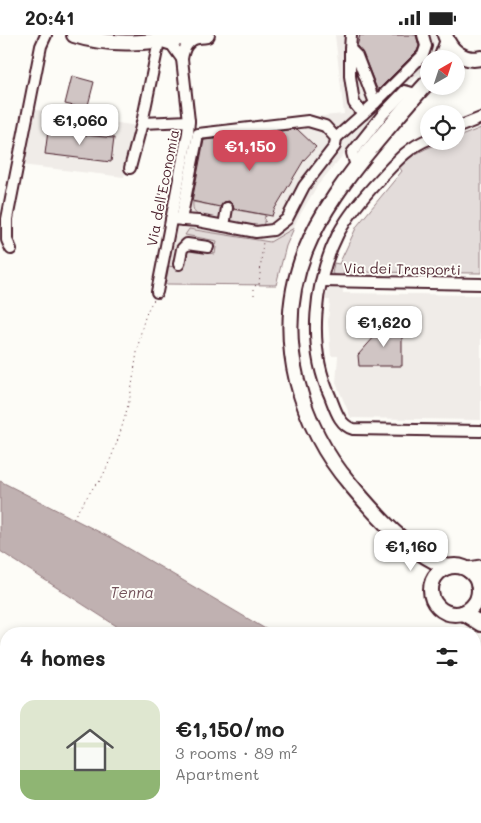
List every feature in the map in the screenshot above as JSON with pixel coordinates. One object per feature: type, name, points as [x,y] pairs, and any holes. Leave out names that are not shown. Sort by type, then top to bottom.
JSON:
[{"type":"main road","points":[[74,35],[92,41],[159,41],[179,50],[203,36]]},
{"type":"main road","points":[[446,39],[453,50]]},
{"type":"main road","points":[[465,59],[480,60]]},
{"type":"main road","points":[[414,550],[431,561],[447,567],[475,569],[474,574],[480,583],[479,608],[463,613],[448,613],[436,605],[432,599],[429,573],[414,550],[360,496],[333,465],[318,439],[303,405],[293,364],[289,331],[292,296],[301,261],[316,226],[356,166],[420,90]]},
{"type":"main road","points":[[431,584],[434,577],[447,567]]},
{"type":"main road","points":[[463,613],[481,624]]},
{"type":"street","points":[[11,249],[7,240],[7,219],[41,46],[46,35]]},
{"type":"street","points":[[351,35],[350,77],[354,103],[363,114]]},
{"type":"street","points":[[176,220],[198,221],[264,232],[273,230],[287,219],[304,186],[335,146],[336,138],[374,104],[423,55],[426,46],[423,35]]},
{"type":"street","points":[[130,168],[142,123],[159,41]]},
{"type":"street","points":[[350,49],[357,56],[374,104],[383,114]]},
{"type":"street","name":"Via dell'Economia","points":[[157,292],[166,246],[176,220],[193,133],[189,121],[179,50]]},
{"type":"street","points":[[356,166],[352,153],[383,114],[405,91],[416,94]]},
{"type":"street","points":[[465,124],[481,118]]},
{"type":"street","points":[[142,123],[189,121]]},
{"type":"street","points":[[193,133],[308,121],[325,126],[336,138]]},
{"type":"street","points":[[420,144],[409,149],[398,159],[352,213],[339,233],[328,258],[317,305],[316,334],[319,359],[325,387],[341,422],[346,427],[352,429],[481,431]]},
{"type":"street","points":[[224,226],[227,208]]},
{"type":"street","points":[[179,264],[182,249],[188,243],[208,247]]},
{"type":"street","points":[[166,246],[182,249]]},
{"type":"street","name":"Via dei Trasporti","points":[[322,281],[481,284]]},
{"type":"path","points":[[254,295],[254,286],[259,285],[266,215]]},
{"type":"path","points":[[73,519],[95,485],[100,481],[117,442],[129,399],[146,313],[157,292]]},
{"type":"shaded area","points":[[335,35],[435,35],[436,43],[433,50],[420,50],[420,73],[412,82],[405,83],[317,186],[297,220],[286,246],[276,285],[165,284],[194,129],[344,114]]},
{"type":"shaded area","points":[[31,109],[137,126],[124,177],[21,165]]},
{"type":"shaded area","points":[[481,128],[481,273],[344,272],[343,276],[332,274],[334,263],[339,264],[357,226],[402,171],[399,167],[423,150],[465,150],[465,134]]},
{"type":"shaded area","points":[[193,202],[223,207],[220,221],[197,215],[193,208]]},
{"type":"shaded area","points":[[231,209],[265,215],[263,229],[229,222]]},
{"type":"shaded area","points":[[294,228],[286,246],[276,285],[165,284],[168,266],[182,268],[187,252],[191,250],[215,254],[217,241],[185,235],[189,229],[270,242]]},
{"type":"shaded area","points":[[328,288],[343,288],[343,293],[481,295],[481,420],[351,418],[336,383],[338,356],[331,356],[328,322],[330,300],[325,300]]},
{"type":"water","name":"Tenna","points":[[0,481],[111,538],[262,627],[118,627],[0,551]]},
{"type":"building","points":[[360,35],[416,35],[419,46],[417,51],[377,89],[363,54],[357,46]]},
{"type":"building","points":[[72,76],[94,82],[87,109],[65,104]]},
{"type":"building","points":[[297,129],[316,147],[304,160],[272,216],[234,209],[229,201],[224,202],[220,207],[192,201],[204,140],[215,139],[264,148],[280,131]]},
{"type":"building","points":[[48,131],[114,138],[111,162],[45,154]]},
{"type":"building","points":[[385,325],[402,325],[402,366],[359,366],[358,355]]}]
